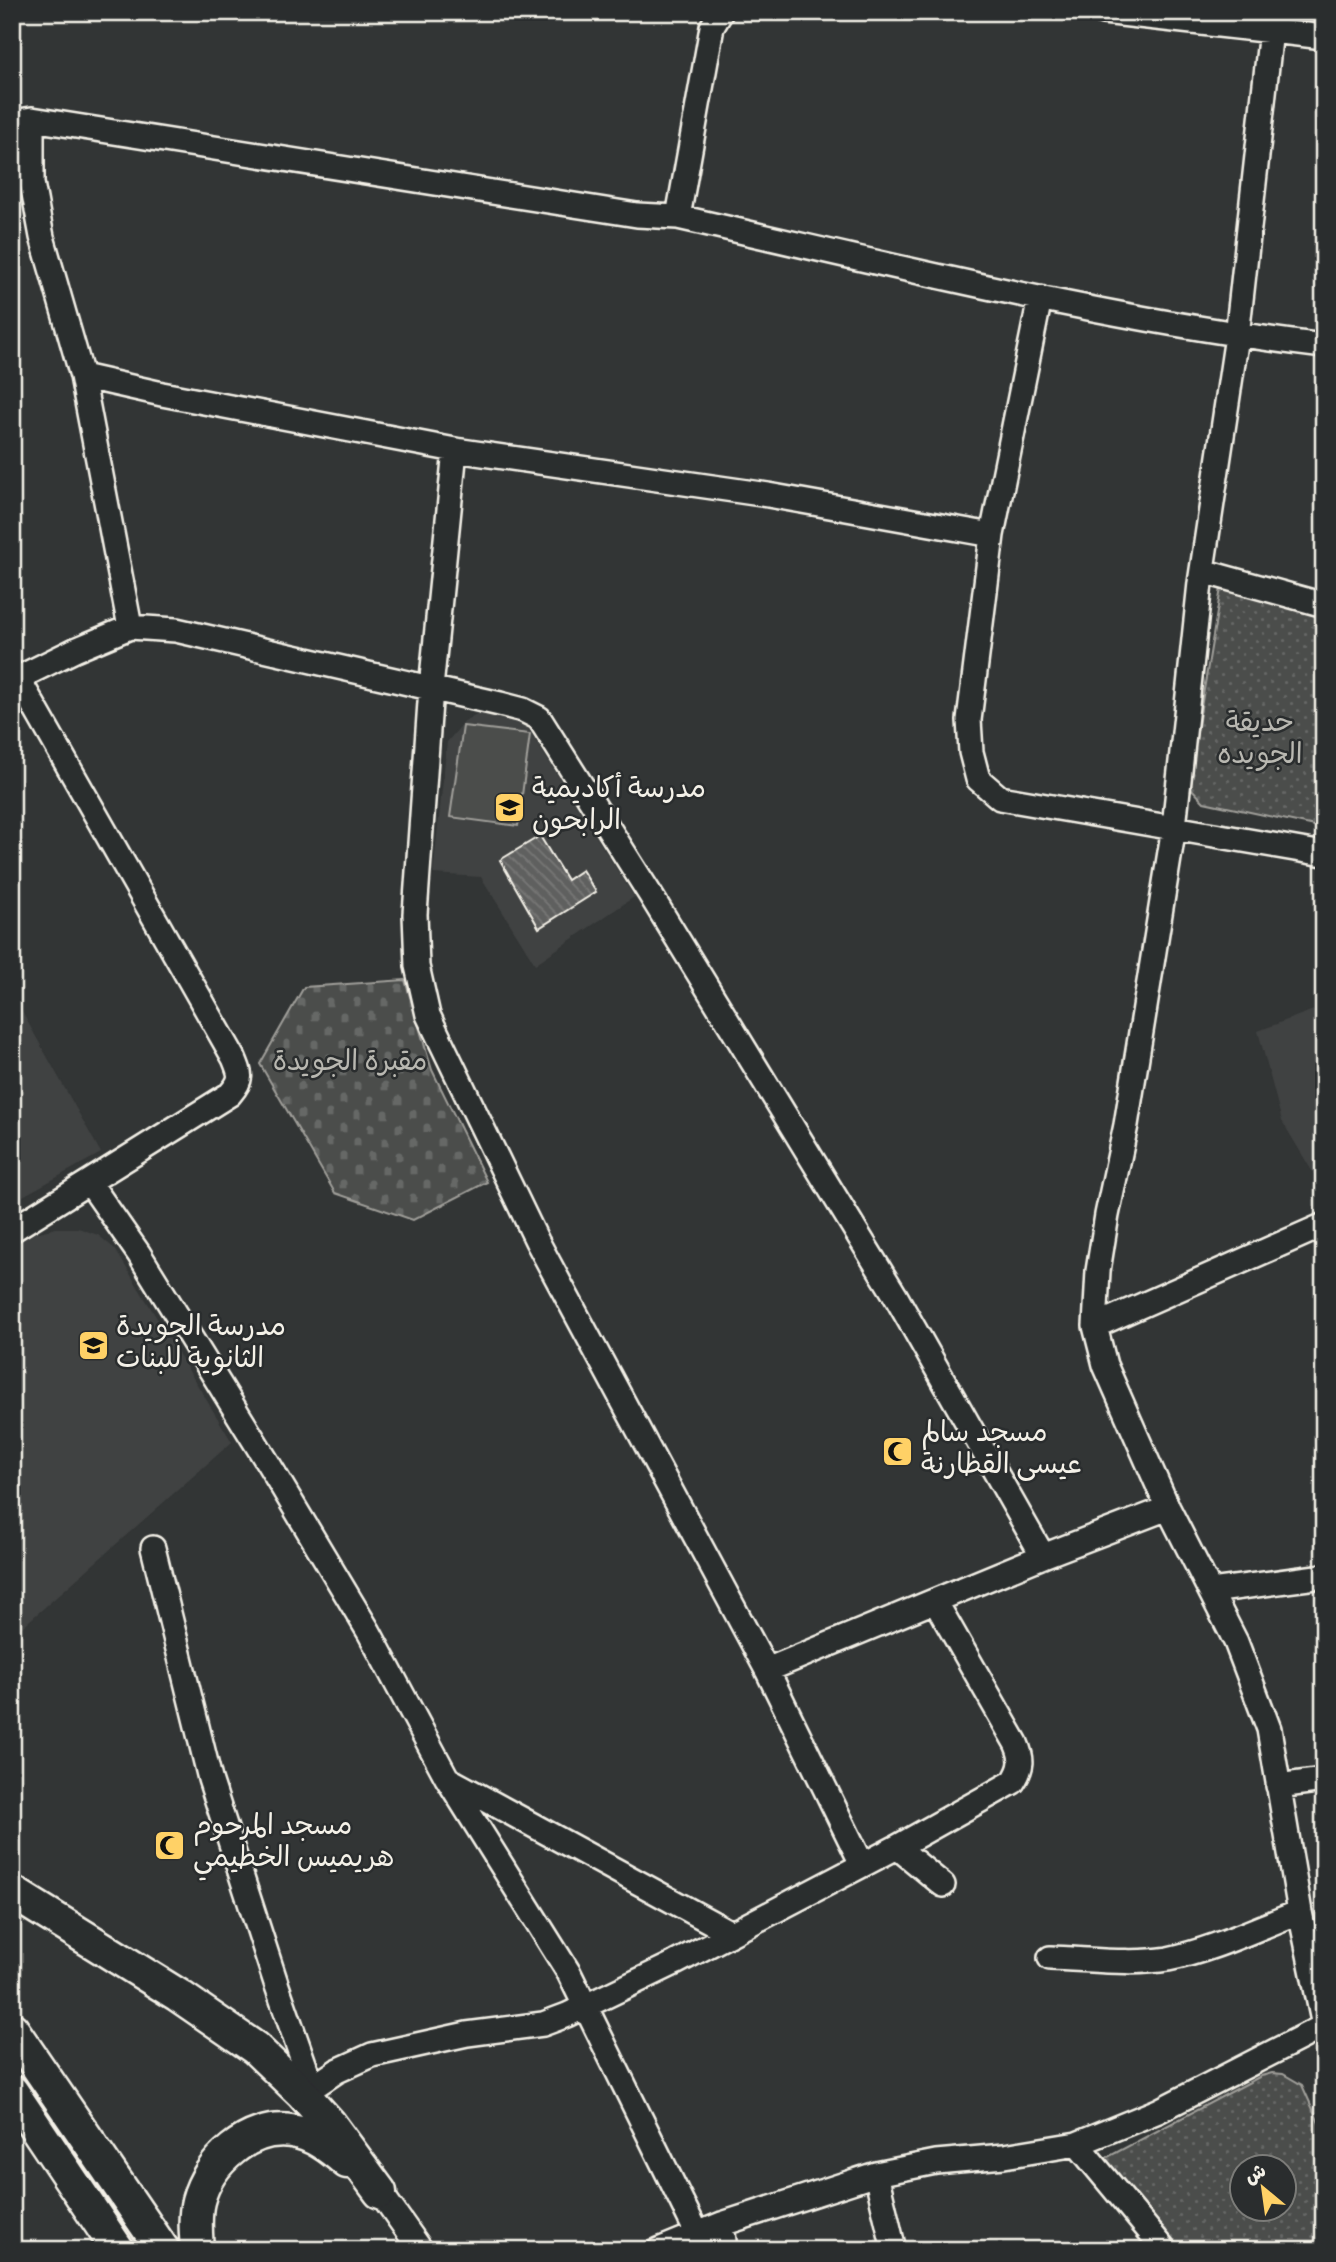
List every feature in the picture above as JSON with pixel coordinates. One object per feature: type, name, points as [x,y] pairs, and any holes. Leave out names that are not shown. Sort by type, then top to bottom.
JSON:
[{"type":"highway","points":[[12,1892],[226,2026],[309,2090],[330,2124],[380,2192]]},
{"type":"highway","points":[[12,2029],[163,2250]]},
{"type":"highway","points":[[12,2092],[118,2250]]},
{"type":"highway","points":[[197,2250],[195,2224],[198,2200],[207,2181],[217,2164],[232,2149],[252,2137],[290,2130],[311,2136],[346,2160],[380,2192]]},
{"type":"street","points":[[1103,12],[1271,21],[1324,37]]},
{"type":"street","points":[[678,217],[714,17]]},
{"type":"street","points":[[659,2250],[722,2224],[876,2174],[936,2162],[1004,2156],[1077,2144],[1157,2111],[1324,2026],[1300,1912],[1269,1729],[1236,1642],[1168,1508],[1105,1365],[1095,1326],[1098,1271],[1126,1125],[1174,827],[1202,571],[1237,336],[1271,21]]},
{"type":"street","points":[[130,627],[82,376],[42,237],[22,121],[610,211],[678,217],[1040,298],[1237,336],[1324,346]]},
{"type":"street","points":[[1040,298],[992,536],[970,719],[971,752],[978,779],[999,798],[1324,854]]},
{"type":"street","points":[[82,376],[175,397],[454,450],[768,495],[992,536]]},
{"type":"street","points":[[454,450],[431,688],[415,914],[416,965],[428,1015],[537,1241],[767,1670],[862,1864]]},
{"type":"street","points":[[1202,571],[1324,605]]},
{"type":"street","points":[[12,1230],[230,1094],[237,1085],[240,1074],[234,1058],[15,680],[130,627],[176,630],[523,710],[539,718],[553,738],[895,1295],[1043,1556]]},
{"type":"street","points":[[89,1182],[139,1254],[268,1463],[369,1632],[447,1779],[563,1963],[587,2006],[697,2233]]},
{"type":"street","points":[[1095,1326],[1324,1225]]},
{"type":"street","points":[[767,1670],[1043,1556],[1168,1508]]},
{"type":"street","points":[[153,1548],[211,1779],[309,2090],[337,2071],[372,2055],[467,2034],[543,2024],[587,2006],[897,1847],[1013,1782],[1021,1769],[1022,1758],[1016,1743],[935,1601]]},
{"type":"street","points":[[1211,1591],[1324,1576]]},
{"type":"street","points":[[447,1779],[731,1933]]},
{"type":"street","points":[[1278,1786],[1324,1780]]},
{"type":"street","points":[[897,1847],[943,1885]]},
{"type":"street","points":[[1050,1958],[1137,1961],[1166,1959],[1196,1951],[1300,1912]]},
{"type":"street","points":[[1077,2144],[1164,2250]]},
{"type":"street","points":[[876,2174],[894,2250]]},
{"type":"street","points":[[380,2192],[421,2250]]},
{"type":"street","points":[[722,2224],[725,2250]]},
{"type":"shaded area","name":"مدرسة أكاديمية الرابحون","points":[[491,710],[520,716],[634,897],[535,964],[481,877],[433,874],[447,742],[465,721],[476,714]]},
{"type":"shaded area","points":[[12,994],[101,1153],[12,1202]]},
{"type":"shaded area","points":[[1324,1006],[1324,1191],[1282,1121],[1258,1031]]},
{"type":"shaded area","name":"مدرسة الجويدة الثانوية للبنات","points":[[56,1228],[78,1228],[98,1235],[115,1249],[232,1442],[12,1636],[12,1247],[35,1233]]},
{"type":"green space","name":"حديقة الجويده","points":[[1221,588],[1324,616],[1324,828],[1204,802],[1188,785]]},
{"type":"green space","points":[[463,726],[530,734],[518,826],[450,817]]},
{"type":"green space","name":"مقبرة الجويدة","points":[[405,980],[432,1070],[487,1182],[413,1220],[335,1193],[260,1064],[304,987]]},
{"type":"green space","points":[[1283,2074],[1302,2085],[1324,2134],[1324,2250],[1179,2250],[1102,2160],[1261,2076]]},
{"type":"building","points":[[540,836],[567,880],[582,870],[596,892],[539,928],[500,860]]},
{"type":"place","name":"مدرسة أكاديمية الرابحون","points":[[509,808]]},
{"type":"place","name":"مدرسة الجويدة الثانوية للبنات","points":[[93,1346]]},
{"type":"place","name":"مسجد سالم عيسى القطارنة","points":[[898,1452]]},
{"type":"place","name":"مسجد المرحوم هريميس الخطيمي","points":[[170,1845]]}]
